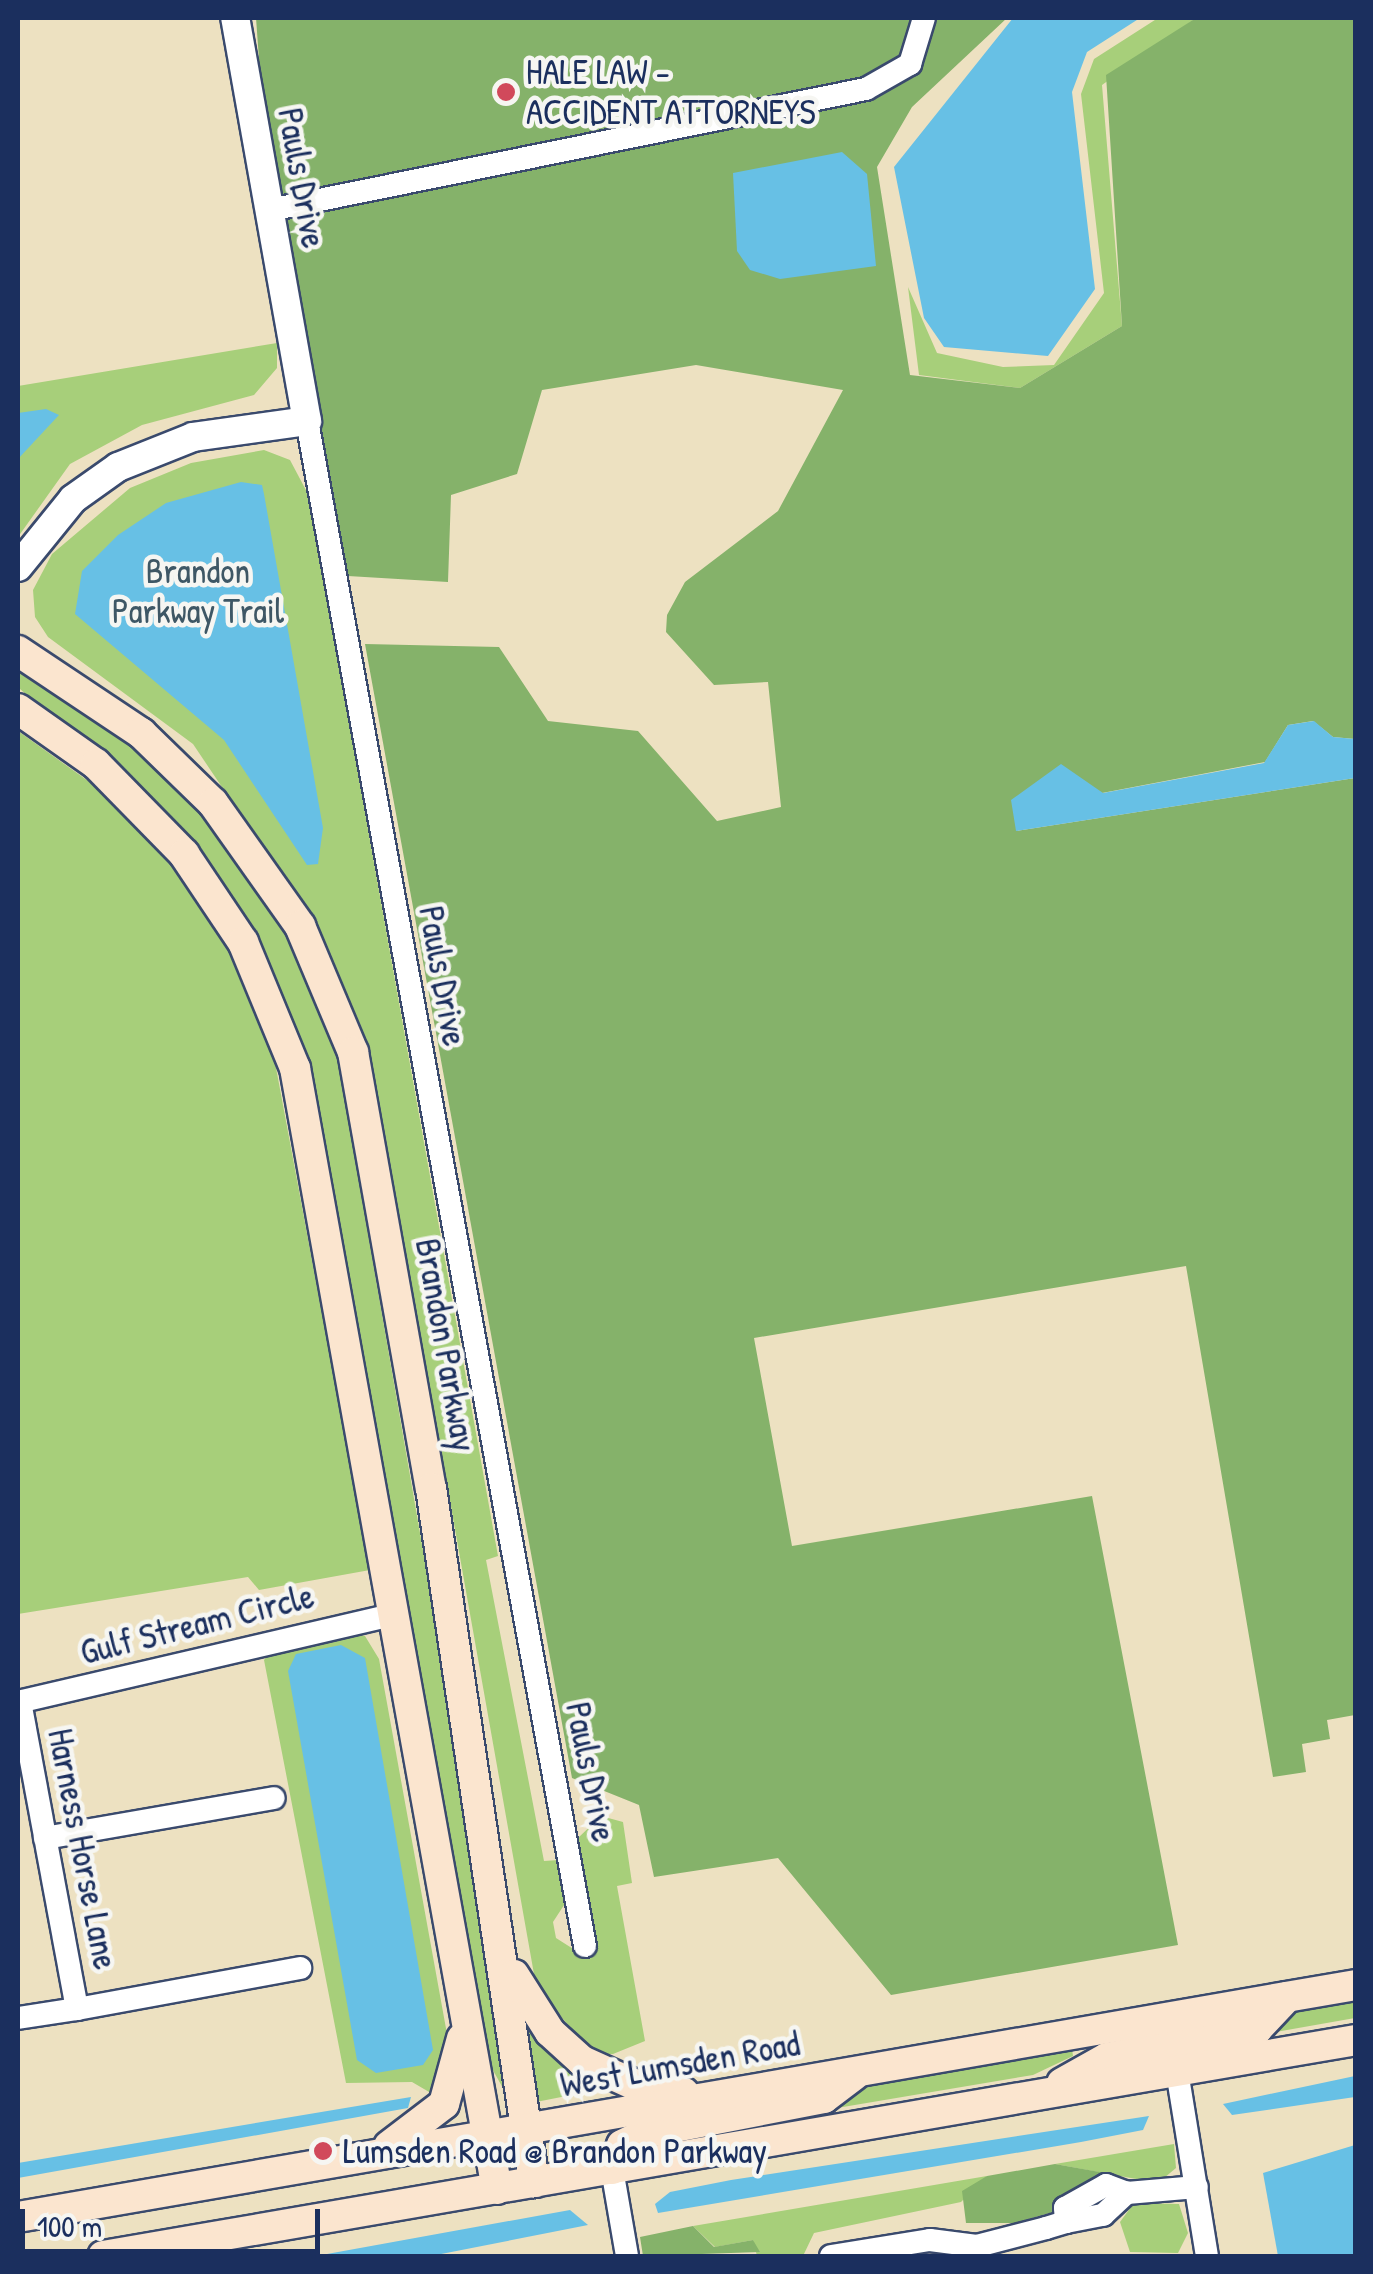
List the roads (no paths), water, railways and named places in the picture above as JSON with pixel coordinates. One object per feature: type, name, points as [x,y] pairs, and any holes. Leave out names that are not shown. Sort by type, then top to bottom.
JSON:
[{"type":"main road","name":"Brandon Parkway","points":[[18,651],[142,734],[213,803],[300,926],[337,1006],[364,1096],[398,1287],[504,1953],[534,2182]]},
{"type":"main road","points":[[18,709],[96,764],[174,842],[268,994],[304,1106],[497,2189]]},
{"type":"main road","points":[[504,1953],[539,2018],[582,2060],[633,2084],[712,2096]]},
{"type":"main road","name":"West Lumsden Road","points":[[18,2217],[1356,1985]]},
{"type":"main road","points":[[1047,2093],[1107,2058],[1257,2029],[1288,1997]]},
{"type":"main road","points":[[370,2155],[444,2104],[465,2020]]},
{"type":"main road","points":[[103,2256],[1356,2040]]},
{"type":"main road","points":[[612,2169],[633,2138],[824,2098],[861,2071]]},
{"type":"street","name":"Pauls Drive","points":[[235,18],[585,1946]]},
{"type":"street","points":[[270,210],[866,89],[910,64],[924,18]]},
{"type":"street","points":[[18,567],[73,499],[118,466],[193,438],[308,421]]},
{"type":"street","name":"Gulf Stream Circle","points":[[19,1702],[394,1614]]},
{"type":"street","name":"Harness Horse Lane","points":[[18,2018],[77,2010],[19,1702]]},
{"type":"street","points":[[45,1838],[274,1798]]},
{"type":"street","points":[[77,2010],[300,1968]]},
{"type":"street","points":[[1177,2072],[1207,2256]]},
{"type":"street","points":[[612,2169],[627,2256]]},
{"type":"street","points":[[831,2256],[930,2240],[977,2246],[1066,2222],[1066,2208],[1086,2192],[1106,2185],[1127,2193],[1196,2187]]},
{"type":"water","points":[[1013,18],[1140,18],[1087,52],[1072,92],[1095,289],[1048,356],[944,347],[924,318],[894,167]]},
{"type":"water","points":[[842,152],[867,174],[876,266],[780,279],[750,270],[737,251],[733,173]]},
{"type":"water","points":[[46,409],[59,415],[18,459],[18,413]]},
{"type":"water","points":[[241,482],[262,485],[264,494],[323,828],[318,864],[307,865],[224,740],[75,614],[82,571],[118,535],[166,503]]},
{"type":"water","points":[[1314,721],[1333,737],[1355,739],[1355,778],[1016,831],[1011,800],[1061,764],[1103,793],[1264,763],[1288,725]]},
{"type":"water","points":[[341,1645],[365,1658],[433,2050],[423,2065],[376,2073],[357,2060],[288,1671],[296,1654]]},
{"type":"water","points":[[1355,2076],[1355,2097],[1232,2115],[1223,2104]]},
{"type":"water","points":[[411,2097],[408,2108],[18,2178],[18,2163]]},
{"type":"water","points":[[1149,2116],[1143,2130],[1081,2142],[658,2213],[655,2204],[670,2192],[731,2180]]},
{"type":"water","points":[[1355,2145],[1355,2256],[1278,2256],[1263,2173]]},
{"type":"water","points":[[570,2210],[588,2225],[431,2256],[316,2256]]},
{"type":"place","name":"HALE LAW - ACCIDENT ATTORNEYS","points":[[506,92]]},
{"type":"place","name":"Lumsden Road @ Brandon Parkway","points":[[323,2151]]},
{"type":"park label","name":"Brandon Parkway Trail","points":[[198,591]]}]
